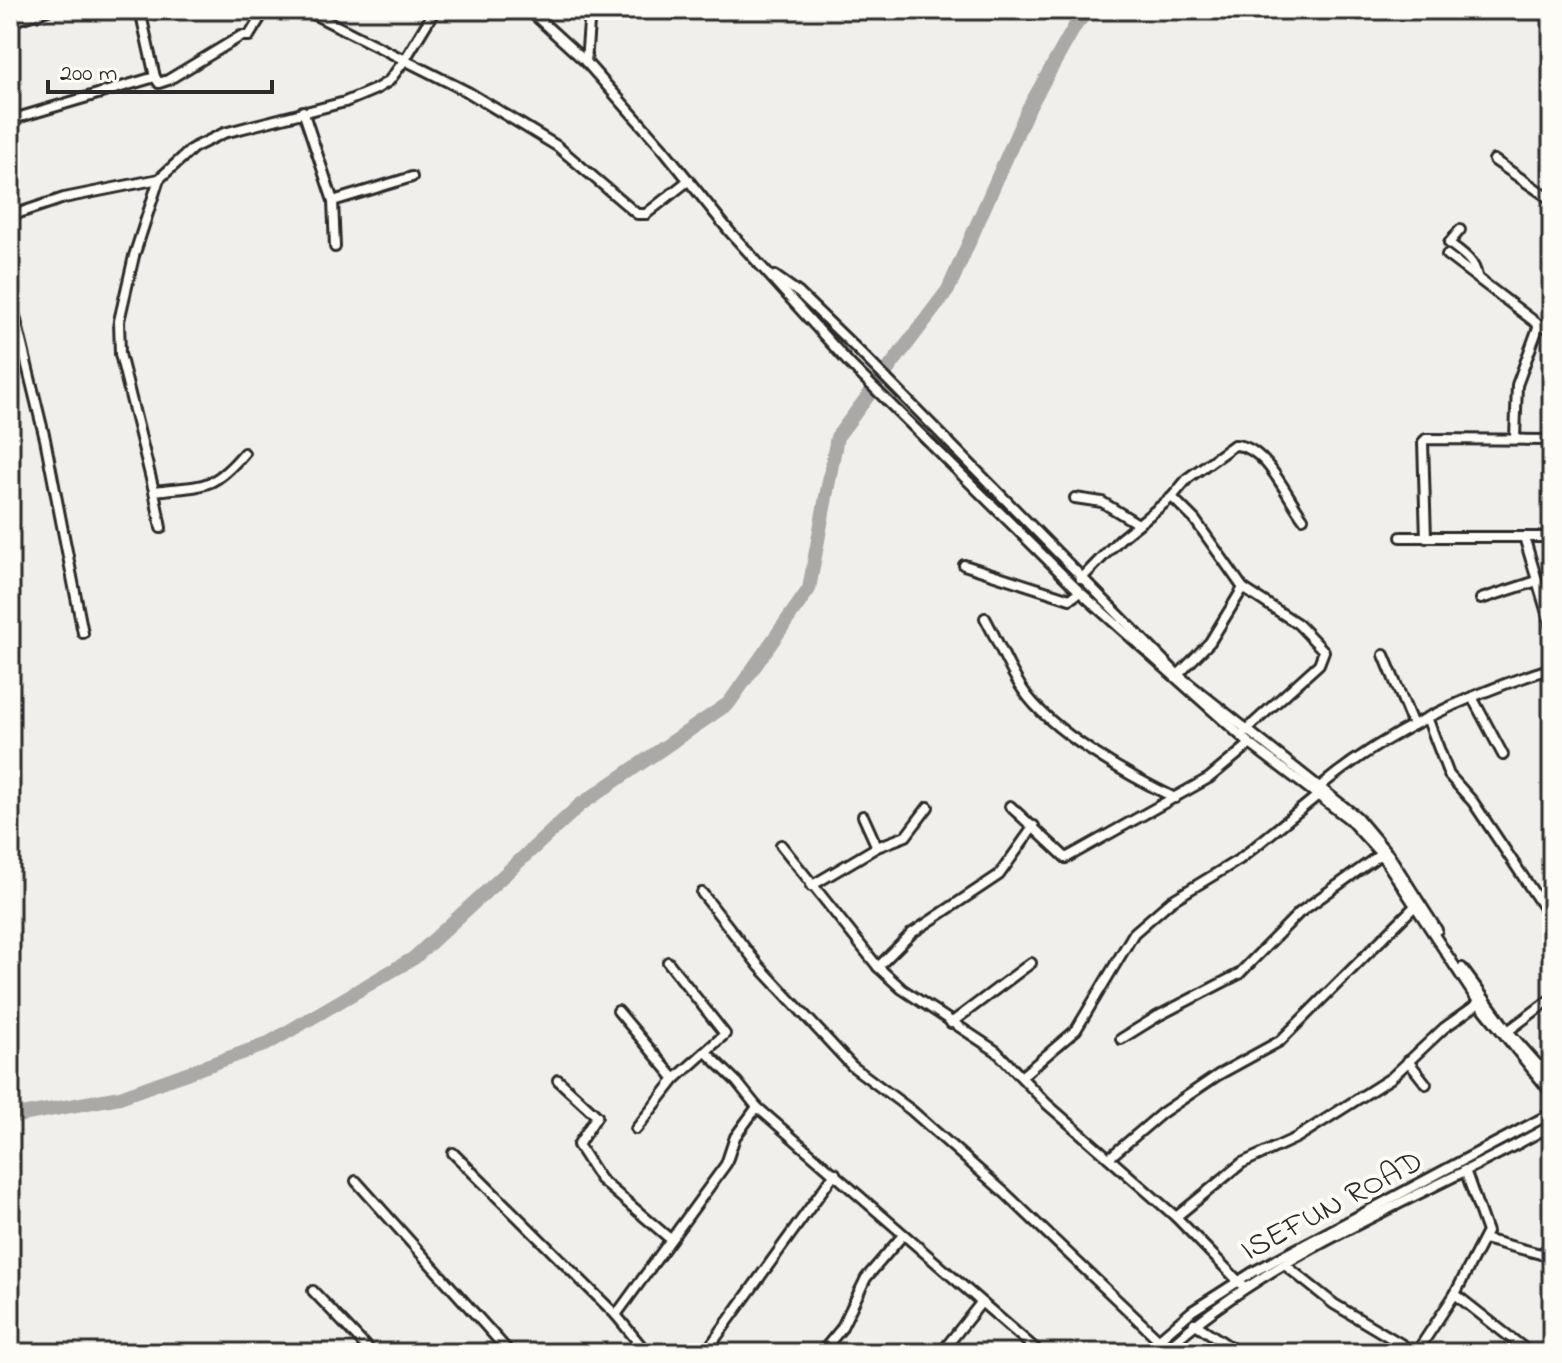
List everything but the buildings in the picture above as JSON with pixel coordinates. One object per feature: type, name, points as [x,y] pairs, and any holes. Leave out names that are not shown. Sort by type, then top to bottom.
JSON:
[{"type":"street","points":[[10,22],[48,10]]},
{"type":"street","points":[[140,10],[159,83],[241,36],[249,36],[265,10]]},
{"type":"street","points":[[305,10],[468,92],[557,146],[637,214],[646,214],[689,180]]},
{"type":"street","points":[[161,528],[120,354],[119,321],[134,256],[159,179],[193,148],[224,133],[345,102],[376,89],[389,81],[404,61],[435,10]]},
{"type":"street","points":[[529,10],[586,62],[730,232],[849,363],[1080,592],[1250,744],[1357,817],[1389,855],[1508,1031],[1552,1081]]},
{"type":"street","points":[[586,62],[590,10]]},
{"type":"street","points":[[10,120],[155,77]]},
{"type":"street","points":[[303,111],[333,201],[335,247]]},
{"type":"street","points":[[1494,160],[1552,200]]},
{"type":"street","points":[[333,201],[412,177]]},
{"type":"street","points":[[10,216],[64,198],[159,179]]},
{"type":"street","points":[[1460,230],[1449,243],[1475,266],[1477,277]]},
{"type":"street","points":[[1447,255],[1539,325],[1552,329]]},
{"type":"street","points":[[768,271],[799,293],[861,353],[1178,675],[1349,819],[1381,854],[1479,1003],[1552,1094]]},
{"type":"street","points":[[10,296],[45,439],[83,633]]},
{"type":"street","points":[[1515,438],[1517,385],[1539,325]]},
{"type":"street","points":[[1426,538],[1423,442],[1426,439],[1552,440]]},
{"type":"street","points":[[1081,579],[1138,524],[1172,497],[1188,478],[1234,445],[1240,445],[1263,460],[1303,518]]},
{"type":"street","points":[[154,491],[206,485],[222,479],[244,453]]},
{"type":"street","points":[[1172,497],[1195,520],[1243,588],[1298,624],[1324,651],[1319,664],[1245,731]]},
{"type":"street","points":[[1075,498],[1102,502],[1138,524]]},
{"type":"street","points":[[1401,537],[1525,540],[1552,537]]},
{"type":"street","points":[[1525,540],[1552,630]]},
{"type":"street","points":[[964,565],[1070,599],[1080,592]]},
{"type":"street","points":[[1481,599],[1537,581]]},
{"type":"street","points":[[1178,675],[1210,642],[1243,588]]},
{"type":"street","points":[[985,618],[1024,691],[1052,720],[1129,776],[1175,798]]},
{"type":"street","points":[[1384,655],[1413,725]]},
{"type":"street","points":[[1022,1076],[1076,1030],[1134,933],[1171,901],[1240,859],[1346,765],[1413,725],[1472,697],[1552,668]]},
{"type":"street","points":[[1472,697],[1503,755]]},
{"type":"street","points":[[1428,720],[1449,775],[1473,802],[1552,920]]},
{"type":"street","points":[[1010,806],[1066,858],[1209,778],[1250,744]]},
{"type":"street","points":[[811,886],[877,847],[906,836],[928,807]]},
{"type":"street","points":[[863,816],[877,847]]},
{"type":"street","points":[[878,967],[912,933],[999,875],[1034,826]]},
{"type":"street","points":[[781,845],[878,967],[902,989],[996,1051],[1047,1104],[1176,1217],[1242,1284]]},
{"type":"street","points":[[1121,1039],[1239,974],[1299,913],[1381,854]]},
{"type":"street","points":[[702,893],[759,966],[852,1066],[911,1110],[1006,1194],[1158,1339]]},
{"type":"street","points":[[1109,1158],[1162,1113],[1218,1075],[1280,1041],[1415,906]]},
{"type":"street","points":[[636,1129],[675,1079],[725,1034],[668,962]]},
{"type":"street","points":[[951,1023],[1031,963]]},
{"type":"street","points":[[1508,1031],[1552,998]]},
{"type":"street","points":[[1176,1217],[1242,1163],[1296,1138],[1391,1078],[1479,1003]]},
{"type":"street","points":[[618,1011],[675,1079]]},
{"type":"street","points":[[706,1052],[757,1107],[1040,1353]]},
{"type":"street","points":[[1408,1061],[1426,1084]]},
{"type":"street","points":[[1537,1067],[1552,1061]]},
{"type":"street","points":[[558,1080],[597,1116],[578,1145],[600,1179],[669,1238]]},
{"type":"street","points":[[616,1315],[669,1238],[726,1164],[735,1137],[757,1107]]},
{"type":"street","name":"ISEFUN ROAD","points":[[1143,1353],[1158,1339],[1242,1284],[1552,1113]]},
{"type":"street","name":"ISEFUN ROAD","points":[[1162,1353],[1242,1284],[1285,1265],[1552,1125]]},
{"type":"street","points":[[453,1153],[616,1315],[647,1353]]},
{"type":"street","points":[[1285,1265],[1334,1304],[1416,1353],[1455,1294],[1484,1239],[1487,1225],[1465,1170]]},
{"type":"street","points":[[705,1353],[835,1173]]},
{"type":"street","points":[[356,1181],[510,1353]]},
{"type":"street","points":[[821,1353],[841,1329],[866,1278],[903,1235]]},
{"type":"street","points":[[1484,1239],[1552,1257]]},
{"type":"street","points":[[1541,1254],[1552,1245]]},
{"type":"street","points":[[313,1291],[372,1353]]},
{"type":"street","points":[[1455,1294],[1530,1353]]},
{"type":"street","points":[[941,1353],[980,1304]]},
{"type":"street","points":[[1194,1323],[1239,1353]]},
{"type":"waterway","points":[[10,1117],[120,1097],[267,1044],[414,958],[580,805],[729,703],[809,589],[837,437],[948,290],[1027,111],[1075,26],[1088,10]]}]
